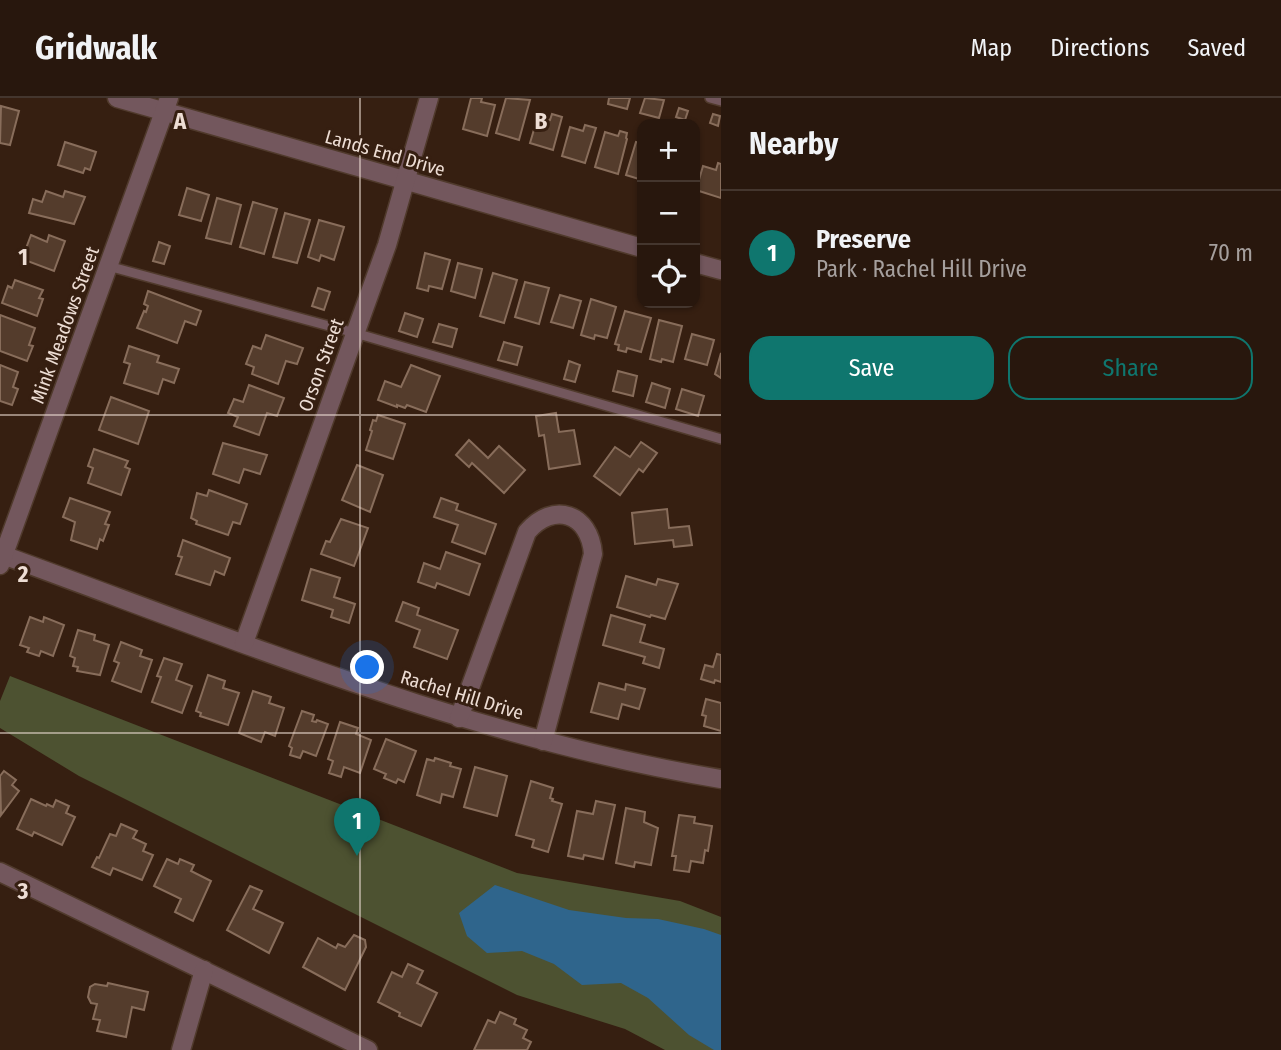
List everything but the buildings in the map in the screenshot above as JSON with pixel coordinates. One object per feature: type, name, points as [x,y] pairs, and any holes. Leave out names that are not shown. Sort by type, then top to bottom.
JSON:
[{"type":"street","name":"Lands End Drive","points":[[117,98],[167,105],[405,180],[637,247]]},
{"type":"street","name":"Orson Street","points":[[244,643],[387,245],[429,98]]},
{"type":"street","name":"Mink Meadows Street","points":[[1,558],[167,105]]},
{"type":"street","points":[[700,264],[721,270]]},
{"type":"street","points":[[459,718],[527,532],[547,516],[569,516],[586,528],[592,541],[593,554],[543,741]]},
{"type":"street","name":"Rachel Hill Drive","points":[[1,558],[459,718],[618,760],[721,779]]},
{"type":"street","points":[[0,872],[368,1050]]},
{"type":"street","points":[[181,1050],[204,970]]},
{"type":"lane","points":[[710,98],[721,101]]},
{"type":"lane","points":[[108,266],[355,333],[721,439]]},
{"type":"green space","points":[[10,676],[517,873],[680,901],[721,917],[721,1050],[665,1050],[625,1029],[517,995],[79,776],[0,728],[0,701]]},
{"type":"water","points":[[495,885],[569,910],[626,918],[658,919],[721,935],[721,1050],[714,1050],[689,1035],[648,998],[621,983],[582,985],[554,964],[522,951],[487,953],[467,936],[459,913]]},
{"type":"place","name":"Preserve","points":[[357,856]]}]
